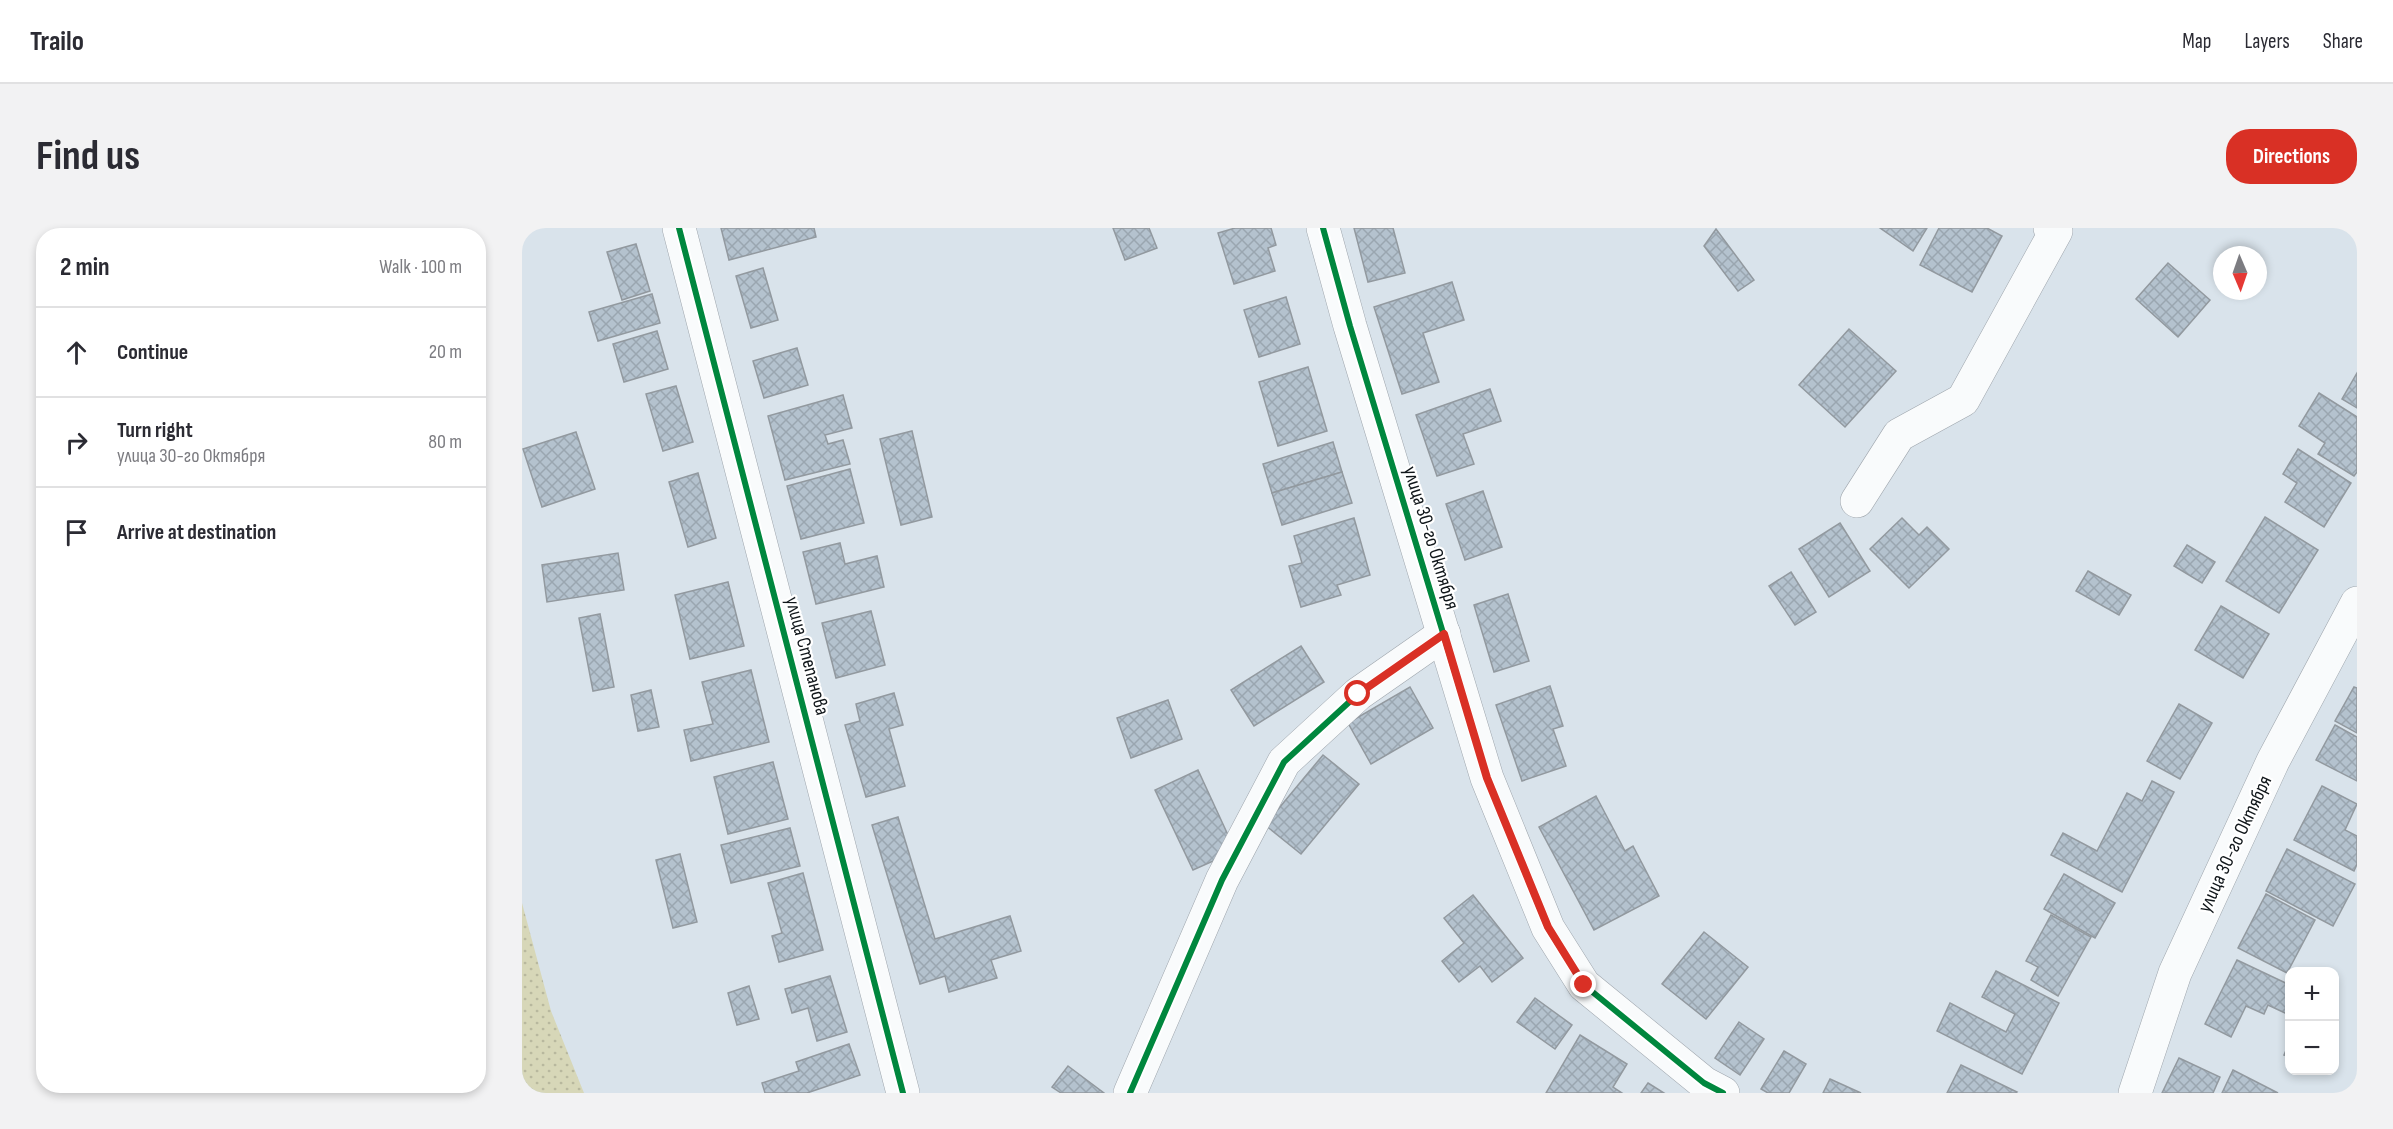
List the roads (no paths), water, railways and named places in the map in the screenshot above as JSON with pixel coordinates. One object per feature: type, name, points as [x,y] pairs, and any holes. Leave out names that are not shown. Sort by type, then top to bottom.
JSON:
[{"type":"street","name":"улица Степанова","points":[[679,228],[903,1093]]},
{"type":"street","name":"улица 30-го Октября","points":[[1323,228],[1350,326],[1487,778],[1548,927],[1584,985],[1704,1083],[1723,1093]]},
{"type":"street","points":[[1857,501],[1899,435],[1963,400],[2056,231],[2050,228]]},
{"type":"street","name":"улица 30-го Октября","points":[[2135,1093],[2175,973],[2273,761],[2357,603]]},
{"type":"street","points":[[1130,1093],[1222,880],[1284,762],[1358,694],[1444,634]]}]
